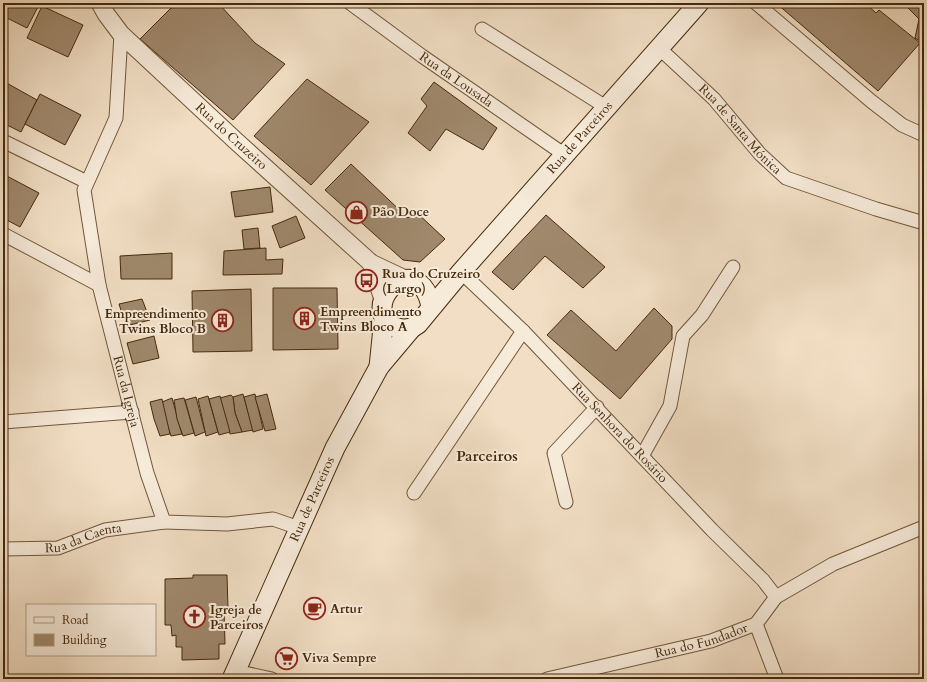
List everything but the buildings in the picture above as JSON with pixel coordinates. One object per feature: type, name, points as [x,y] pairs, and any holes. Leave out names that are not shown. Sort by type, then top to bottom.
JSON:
[{"type":"main road","name":"Rua de Parceiros","points":[[431,308],[461,272],[699,3]]},
{"type":"main road","points":[[379,367],[384,318],[382,307],[383,299],[393,285],[461,272]]},
{"type":"main road","points":[[384,318],[395,328],[410,329],[418,324],[431,308],[426,290],[413,281]]},
{"type":"main road","name":"Rua de Parceiros","points":[[233,675],[335,448],[379,367],[410,329]]},
{"type":"street","name":"Rua do Cruzeiro","points":[[100,3],[106,14],[122,34],[237,142],[371,263],[413,281]]},
{"type":"street","name":"Rua da Lousada","points":[[350,3],[422,56],[565,154]]},
{"type":"street","points":[[756,3],[871,102],[902,125],[924,135]]},
{"type":"street","points":[[482,29],[606,107]]},
{"type":"street","name":"Rua da Igreja","points":[[122,34],[116,118],[84,190],[99,285],[147,473],[164,522]]},
{"type":"street","name":"Rua de Santa Mónica","points":[[658,48],[714,99],[760,154],[786,178],[876,209],[924,223]]},
{"type":"street","points":[[3,141],[87,182]]},
{"type":"street","points":[[3,234],[99,285]]},
{"type":"street","name":"Rua do Cruzeiro","points":[[371,263],[383,299]]},
{"type":"street","points":[[642,456],[670,406],[683,336],[702,315],[733,267]]},
{"type":"street","name":"Rua Senhora do Rosário","points":[[461,272],[523,331],[712,530],[763,580],[776,597]]},
{"type":"street","points":[[414,493],[523,331]]},
{"type":"street","points":[[566,502],[554,452],[596,407]]},
{"type":"street","points":[[3,422],[132,412]]},
{"type":"street","points":[[164,522],[227,524],[273,519],[299,528]]},
{"type":"street","name":"Rua da Caenta","points":[[3,549],[58,548],[105,530],[164,522]]},
{"type":"street","name":"Rua do Fundador","points":[[547,679],[710,641],[756,624],[776,597],[833,564],[924,527]]},
{"type":"street","points":[[756,624],[777,679]]},
{"type":"street","points":[[233,675],[272,679]]},
{"type":"place","name":"Pão Doce","points":[[356,212]]},
{"type":"place","name":"Rua do Cruzeiro (Largo)","points":[[366,281]]},
{"type":"place","name":"Empreendimento Twins Bloco A","points":[[305,319]]},
{"type":"place","name":"Empreendimento Twins Bloco B","points":[[222,321]]},
{"type":"place","name":"Artur","points":[[314,609]]},
{"type":"place","name":"Igreja de Parceiros","points":[[195,617]]},
{"type":"place","name":"Viva Sempre","points":[[287,658]]},
{"type":"district","name":"Parceiros","points":[[487,456]]}]
